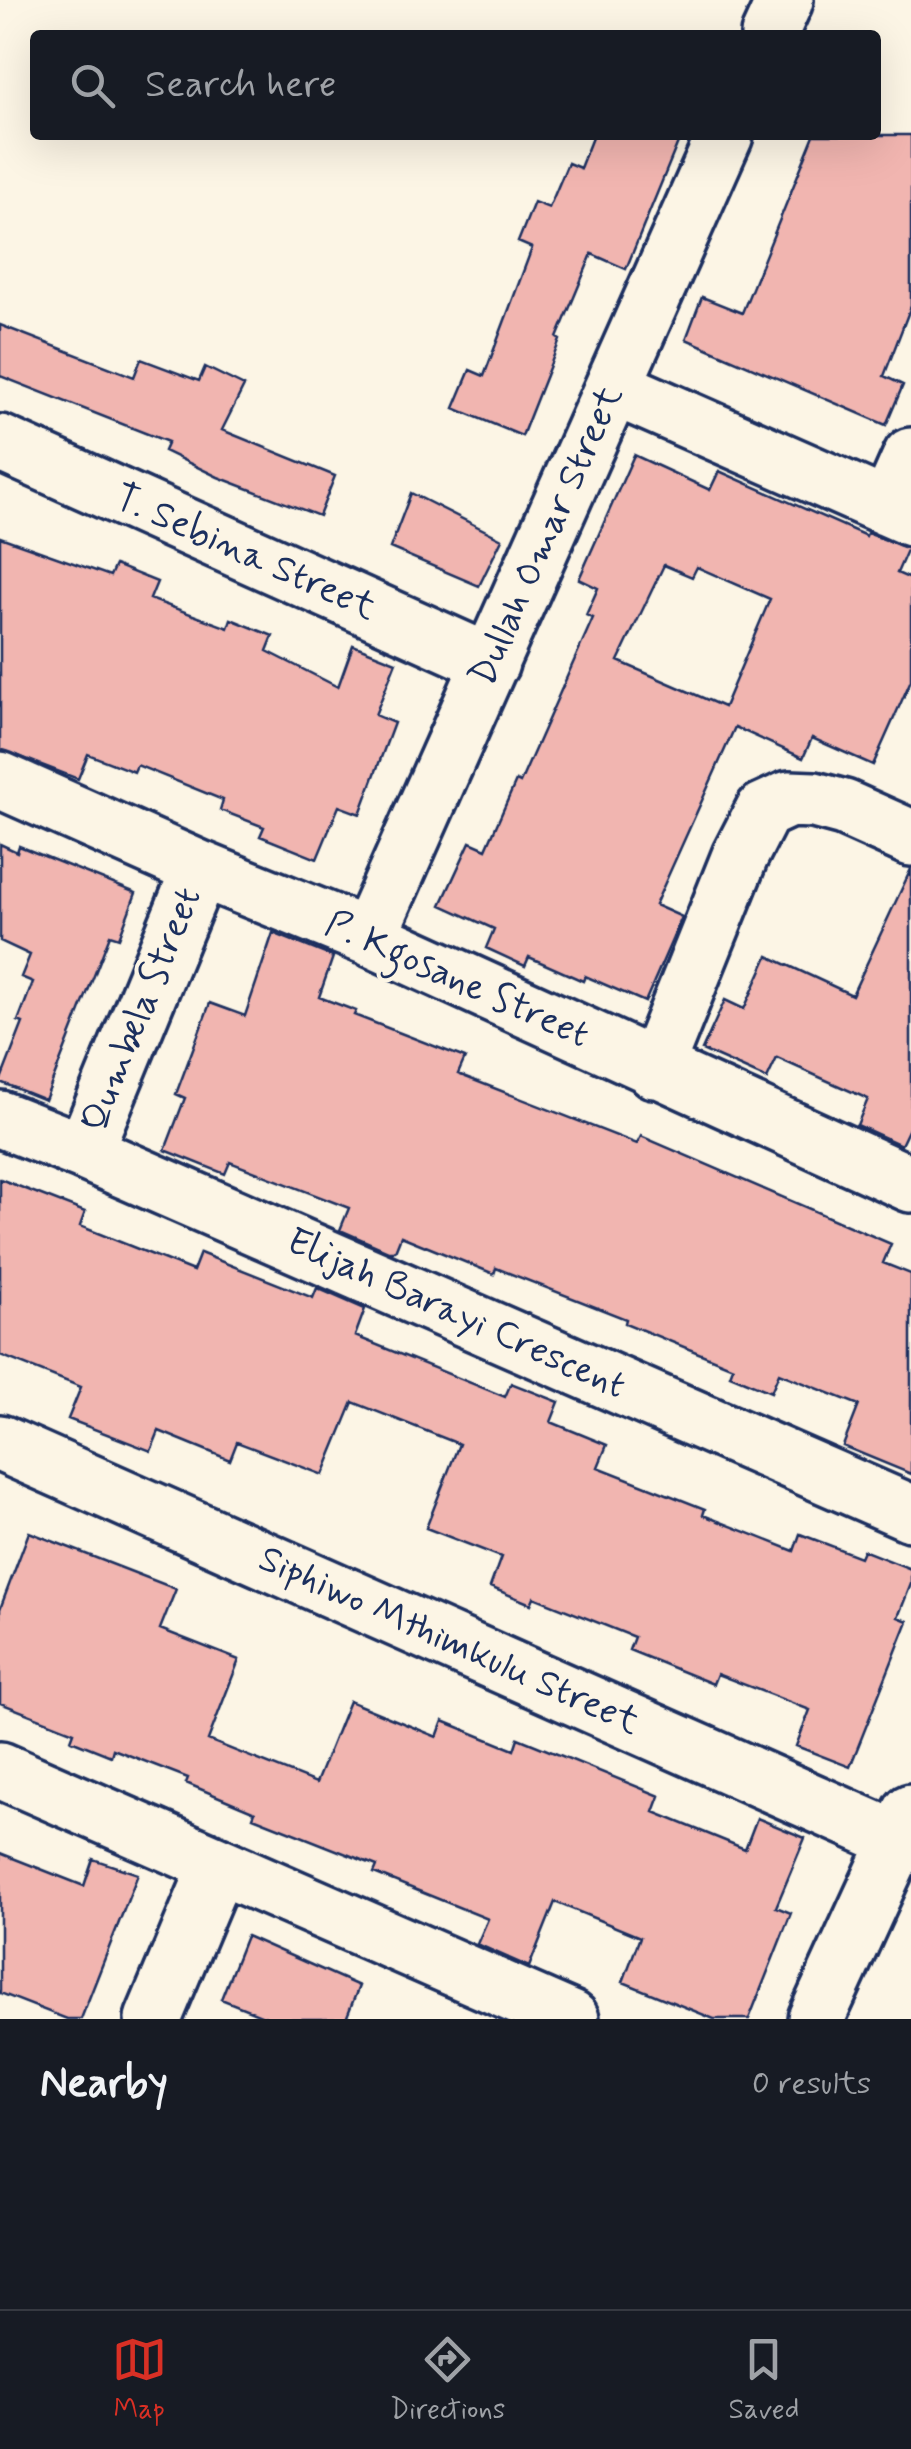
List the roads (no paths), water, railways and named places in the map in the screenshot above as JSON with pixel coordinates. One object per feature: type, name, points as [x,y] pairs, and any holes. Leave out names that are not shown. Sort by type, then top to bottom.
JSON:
[{"type":"street","points":[[771,30],[785,0]]},
{"type":"street","name":"Dullah Omar Street","points":[[368,937],[723,140]]},
{"type":"street","points":[[613,387],[899,513],[911,456]]},
{"type":"street","name":"T. Sebina Street","points":[[0,443],[491,663]]},
{"type":"street","name":"P. Kgosane Street","points":[[0,780],[368,937],[911,1184]]},
{"type":"street","points":[[654,1070],[740,856],[763,811],[788,799],[814,800],[844,808],[911,838]]},
{"type":"street","name":"Qumbela Street","points":[[84,1152],[200,868]]},
{"type":"street","name":"Elijah Barayi Crescent","points":[[0,1119],[84,1152],[911,1513]]},
{"type":"street","name":"Siphiwo Mthimkulu Street","points":[[0,1442],[904,1826]]},
{"type":"street","points":[[0,1770],[571,2019]]},
{"type":"street","points":[[816,2019],[904,1826]]},
{"type":"street","points":[[153,2019],[218,1868]]}]
